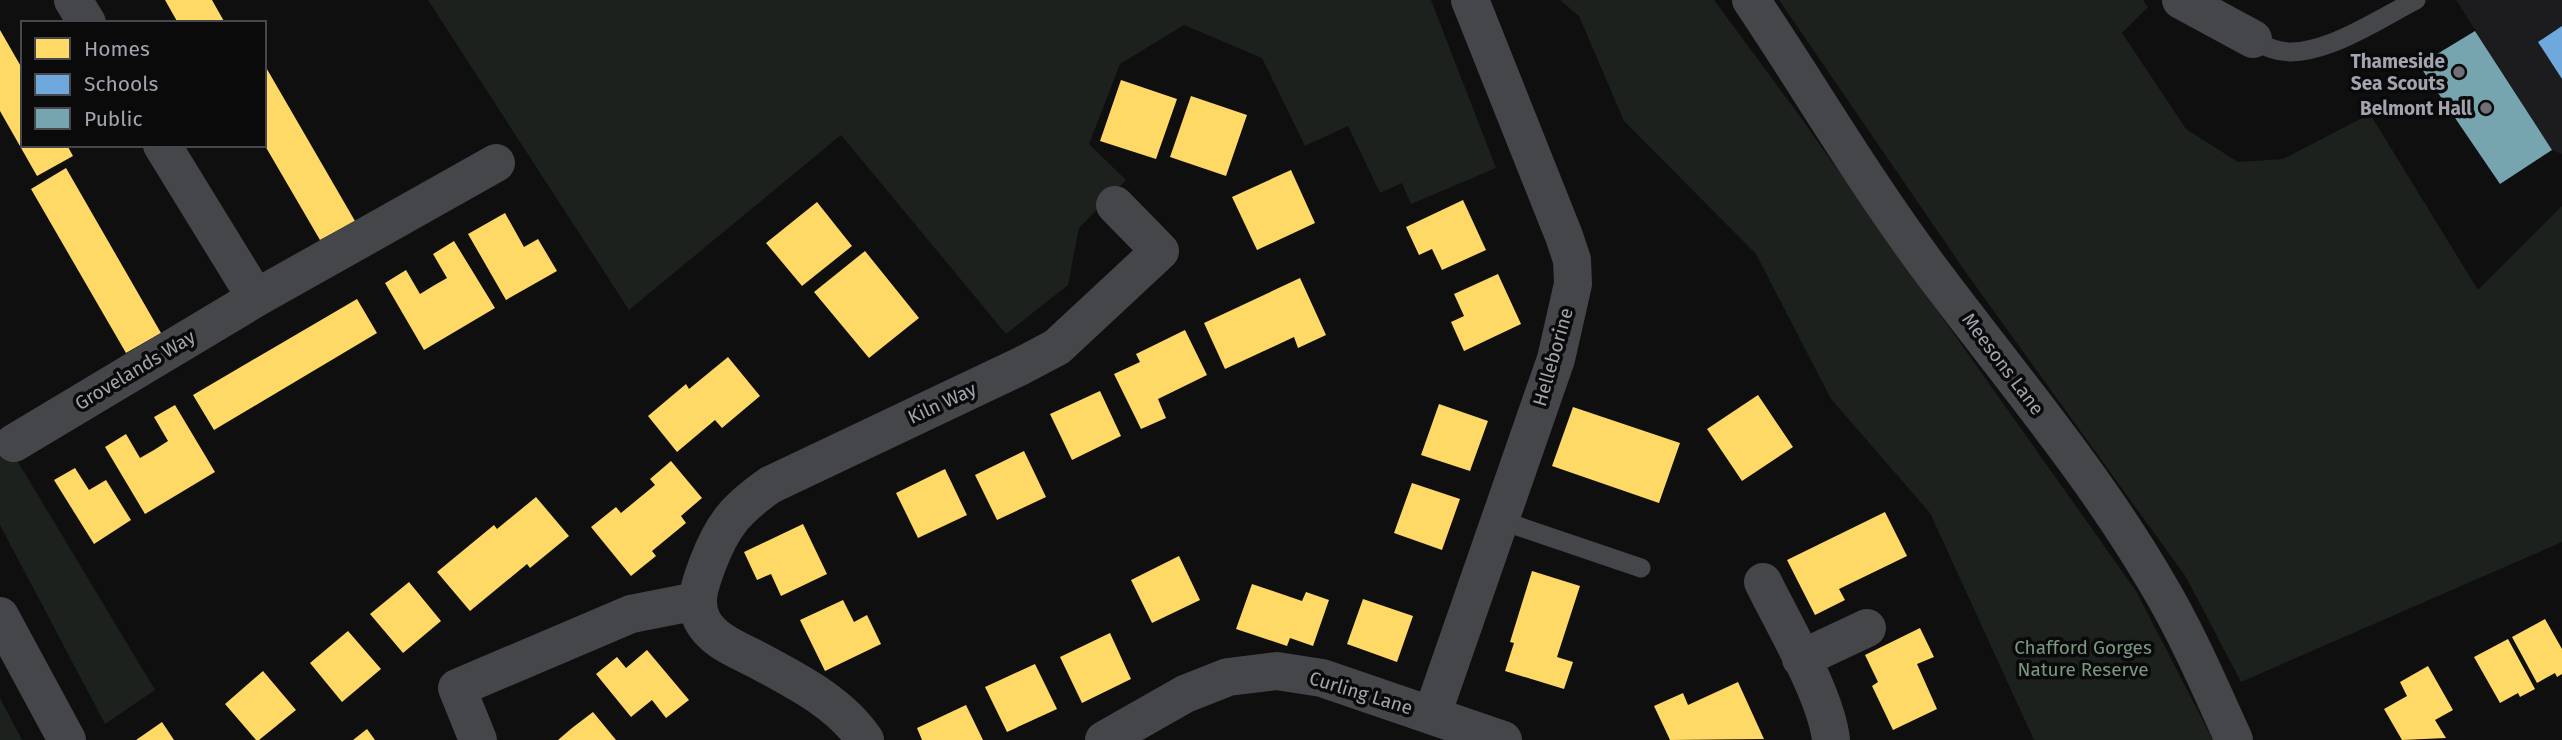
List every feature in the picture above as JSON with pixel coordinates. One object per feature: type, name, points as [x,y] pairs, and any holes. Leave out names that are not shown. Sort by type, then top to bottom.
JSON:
[{"type":"street","points":[[73,0],[86,21]]},
{"type":"street","name":"Helleborine","points":[[1432,715],[1556,359],[1573,284],[1572,260],[1470,0]]},
{"type":"street","name":"Meesons Lane","points":[[1751,0],[1852,157],[1926,264],[2093,486],[2157,582],[2193,647],[2234,740]]},
{"type":"street","points":[[2181,0],[2253,39]]},
{"type":"street","points":[[163,147],[256,298]]},
{"type":"street","name":"Grovelands Way","points":[[14,443],[256,298],[496,163]]},
{"type":"street","name":"Kiln Way","points":[[697,601],[702,579],[724,528],[743,504],[770,485],[1057,347],[1084,324],[1160,251],[1115,205]]},
{"type":"street","points":[[1763,582],[1826,714],[1831,740]]},
{"type":"street","points":[[478,740],[457,688],[631,614],[697,601],[702,620],[717,639],[833,705],[855,725],[865,740]]},
{"type":"street","points":[[0,616],[67,740]]},
{"type":"street","points":[[1801,659],[1867,628]]},
{"type":"street","name":"Curling Lane","points":[[1104,740],[1185,694],[1228,677],[1277,671],[1322,678],[1503,740]]},
{"type":"lane","points":[[2253,39],[2274,50],[2310,50],[2330,43],[2416,0]]},
{"type":"lane","points":[[1500,520],[1641,568]]},
{"type":"shaded area","points":[[2456,0],[2562,0],[2562,154],[2552,150]]},
{"type":"green space","points":[[428,0],[1431,0],[1496,168],[1411,204],[1402,183],[1380,193],[1348,126],[1305,146],[1262,58],[1184,25],[1120,64],[1089,144],[1126,180],[1079,228],[1068,285],[1006,334],[841,135],[629,310]]},
{"type":"green space","name":"Chafford Gorges Nature Reserve","points":[[1560,0],[1714,0],[1796,111],[2136,591],[2213,740],[2034,740],[1930,513],[1831,399],[1756,254],[1624,121],[1579,16]]},
{"type":"green space","points":[[1779,0],[2143,0],[2148,7],[2122,33],[2186,129],[2238,162],[2283,159],[2370,114],[2478,290],[2562,206],[2562,542],[2241,682],[2186,577],[1967,274]]},
{"type":"green space","points":[[0,432],[155,690],[105,724],[0,525]]},
{"type":"green space","points":[[0,698],[22,740],[0,740]]},
{"type":"building: Homes","points":[[165,0],[212,0],[224,21],[177,21]]},
{"type":"building: Homes","points":[[0,30],[21,67],[21,147],[68,147],[73,156],[37,176],[0,111]]},
{"type":"building: Homes","points":[[266,67],[355,221],[320,240],[266,147]]},
{"type":"building: Homes","points":[[1121,80],[1177,99],[1156,159],[1100,141]]},
{"type":"building: Homes","points":[[1191,96],[1247,115],[1226,176],[1170,157]]},
{"type":"building: Homes","points":[[66,168],[161,333],[126,353],[31,189]]},
{"type":"building: Homes","points":[[1291,170],[1315,223],[1257,250],[1232,197]]},
{"type":"building: Homes","points":[[1463,200],[1486,250],[1442,270],[1432,249],[1419,255],[1406,227]]},
{"type":"building: Homes","points":[[817,202],[852,246],[802,286],[766,243]]},
{"type":"building: Homes","points":[[505,213],[524,247],[538,239],[557,271],[506,300],[468,234]]},
{"type":"building: Homes","points":[[454,241],[495,308],[424,350],[385,283],[406,270],[420,294],[447,278],[433,254]]},
{"type":"building: Homes","points":[[865,251],[919,318],[869,358],[814,292]]},
{"type":"building: Homes","points":[[1498,274],[1521,324],[1464,351],[1451,322],[1464,316],[1454,294]]},
{"type":"building: Homes","points":[[1300,278],[1326,335],[1298,348],[1294,337],[1225,369],[1204,323]]},
{"type":"building: Homes","points":[[357,299],[377,333],[214,430],[193,395]]},
{"type":"building: Homes","points":[[1185,330],[1207,375],[1158,399],[1166,418],[1141,429],[1114,374],[1140,362],[1136,354]]},
{"type":"building: Homes","points":[[728,357],[760,396],[722,428],[715,420],[677,452],[648,416],[686,384],[689,389]]},
{"type":"building: Homes","points":[[1100,391],[1121,436],[1072,460],[1050,414]]},
{"type":"building: Homes","points":[[1758,395],[1793,447],[1742,481],[1707,429]]},
{"type":"building: Homes","points":[[1439,404],[1488,421],[1470,471],[1421,455]]},
{"type":"building: Homes","points":[[175,405],[215,472],[145,514],[105,447],[126,434],[140,458],[154,450],[168,441],[154,417]]},
{"type":"building: Homes","points":[[1573,407],[1680,443],[1659,503],[1552,466]]},
{"type":"building: Homes","points":[[1024,451],[1046,497],[997,520],[975,475]]},
{"type":"building: Homes","points":[[671,461],[702,498],[681,516],[686,523],[652,551],[656,556],[631,576],[591,527],[616,507],[621,513],[655,485],[650,479]]},
{"type":"building: Homes","points":[[75,468],[89,490],[106,480],[131,520],[94,544],[54,480]]},
{"type":"building: Homes","points":[[945,469],[967,515],[918,538],[896,493]]},
{"type":"building: Homes","points":[[1412,483],[1460,499],[1442,550],[1394,533]]},
{"type":"building: Homes","points":[[536,497],[569,536],[530,568],[527,564],[470,611],[437,572],[494,525],[497,529]]},
{"type":"building: Homes","points":[[1885,512],[1907,556],[1839,589],[1845,600],[1815,615],[1787,560]]},
{"type":"building: Homes","points":[[803,524],[827,574],[781,596],[771,574],[757,580],[744,552]]},
{"type":"building: Homes","points":[[1179,556],[1200,600],[1152,623],[1131,580]]},
{"type":"building: Homes","points":[[1532,571],[1580,586],[1557,657],[1573,662],[1564,689],[1505,671],[1514,643],[1510,642]]},
{"type":"building: Homes","points":[[409,582],[441,621],[403,653],[370,614]]},
{"type":"building: Homes","points":[[1252,584],[1302,601],[1306,592],[1329,600],[1313,646],[1290,638],[1287,646],[1236,629]]},
{"type":"building: Homes","points":[[1363,599],[1413,616],[1397,662],[1347,644]]},
{"type":"building: Homes","points":[[843,600],[854,622],[867,615],[881,644],[825,671],[800,620]]},
{"type":"building: Homes","points":[[2545,619],[2562,649],[2562,674],[2557,677],[2555,673],[2537,683],[2512,637]]},
{"type":"building: Homes","points":[[1920,628],[1934,657],[1917,664],[1937,709],[1893,730],[1872,686],[1878,682],[1865,655]]},
{"type":"building: Homes","points":[[348,631],[381,669],[342,702],[310,663]]},
{"type":"building: Homes","points":[[1110,633],[1131,679],[1082,703],[1060,657]]},
{"type":"building: Homes","points":[[2508,639],[2535,689],[2520,697],[2518,693],[2500,703],[2474,657]]},
{"type":"building: Homes","points":[[647,650],[689,700],[666,718],[652,700],[631,717],[596,674],[617,657],[626,668]]},
{"type":"building: Homes","points":[[1035,664],[1057,709],[1007,732],[985,687]]},
{"type":"building: Homes","points":[[2428,666],[2453,710],[2435,720],[2446,738],[2402,740],[2384,709],[2407,696],[2400,682]]},
{"type":"building: Homes","points":[[263,671],[296,710],[256,740],[225,704]]},
{"type":"building: Homes","points":[[1738,682],[1764,739],[1670,740],[1654,706],[1683,693],[1688,705]]},
{"type":"building: Homes","points":[[966,705],[983,740],[922,740],[917,728]]},
{"type":"building: Homes","points":[[593,712],[616,740],[558,740],[572,728]]},
{"type":"building: Homes","points":[[162,722],[174,740],[136,740]]},
{"type":"building: Homes","points":[[367,729],[375,740],[353,740]]},
{"type":"building: Schools","points":[[2562,26],[2562,79],[2538,42]]},
{"type":"building: Public","name":"Belmont Hall","points":[[2475,31],[2552,150],[2500,184],[2419,65]]},
{"type":"place","name":"Thameside Sea Scouts","points":[[2459,72]]},
{"type":"place","name":"Belmont Hall","points":[[2486,108]]}]
